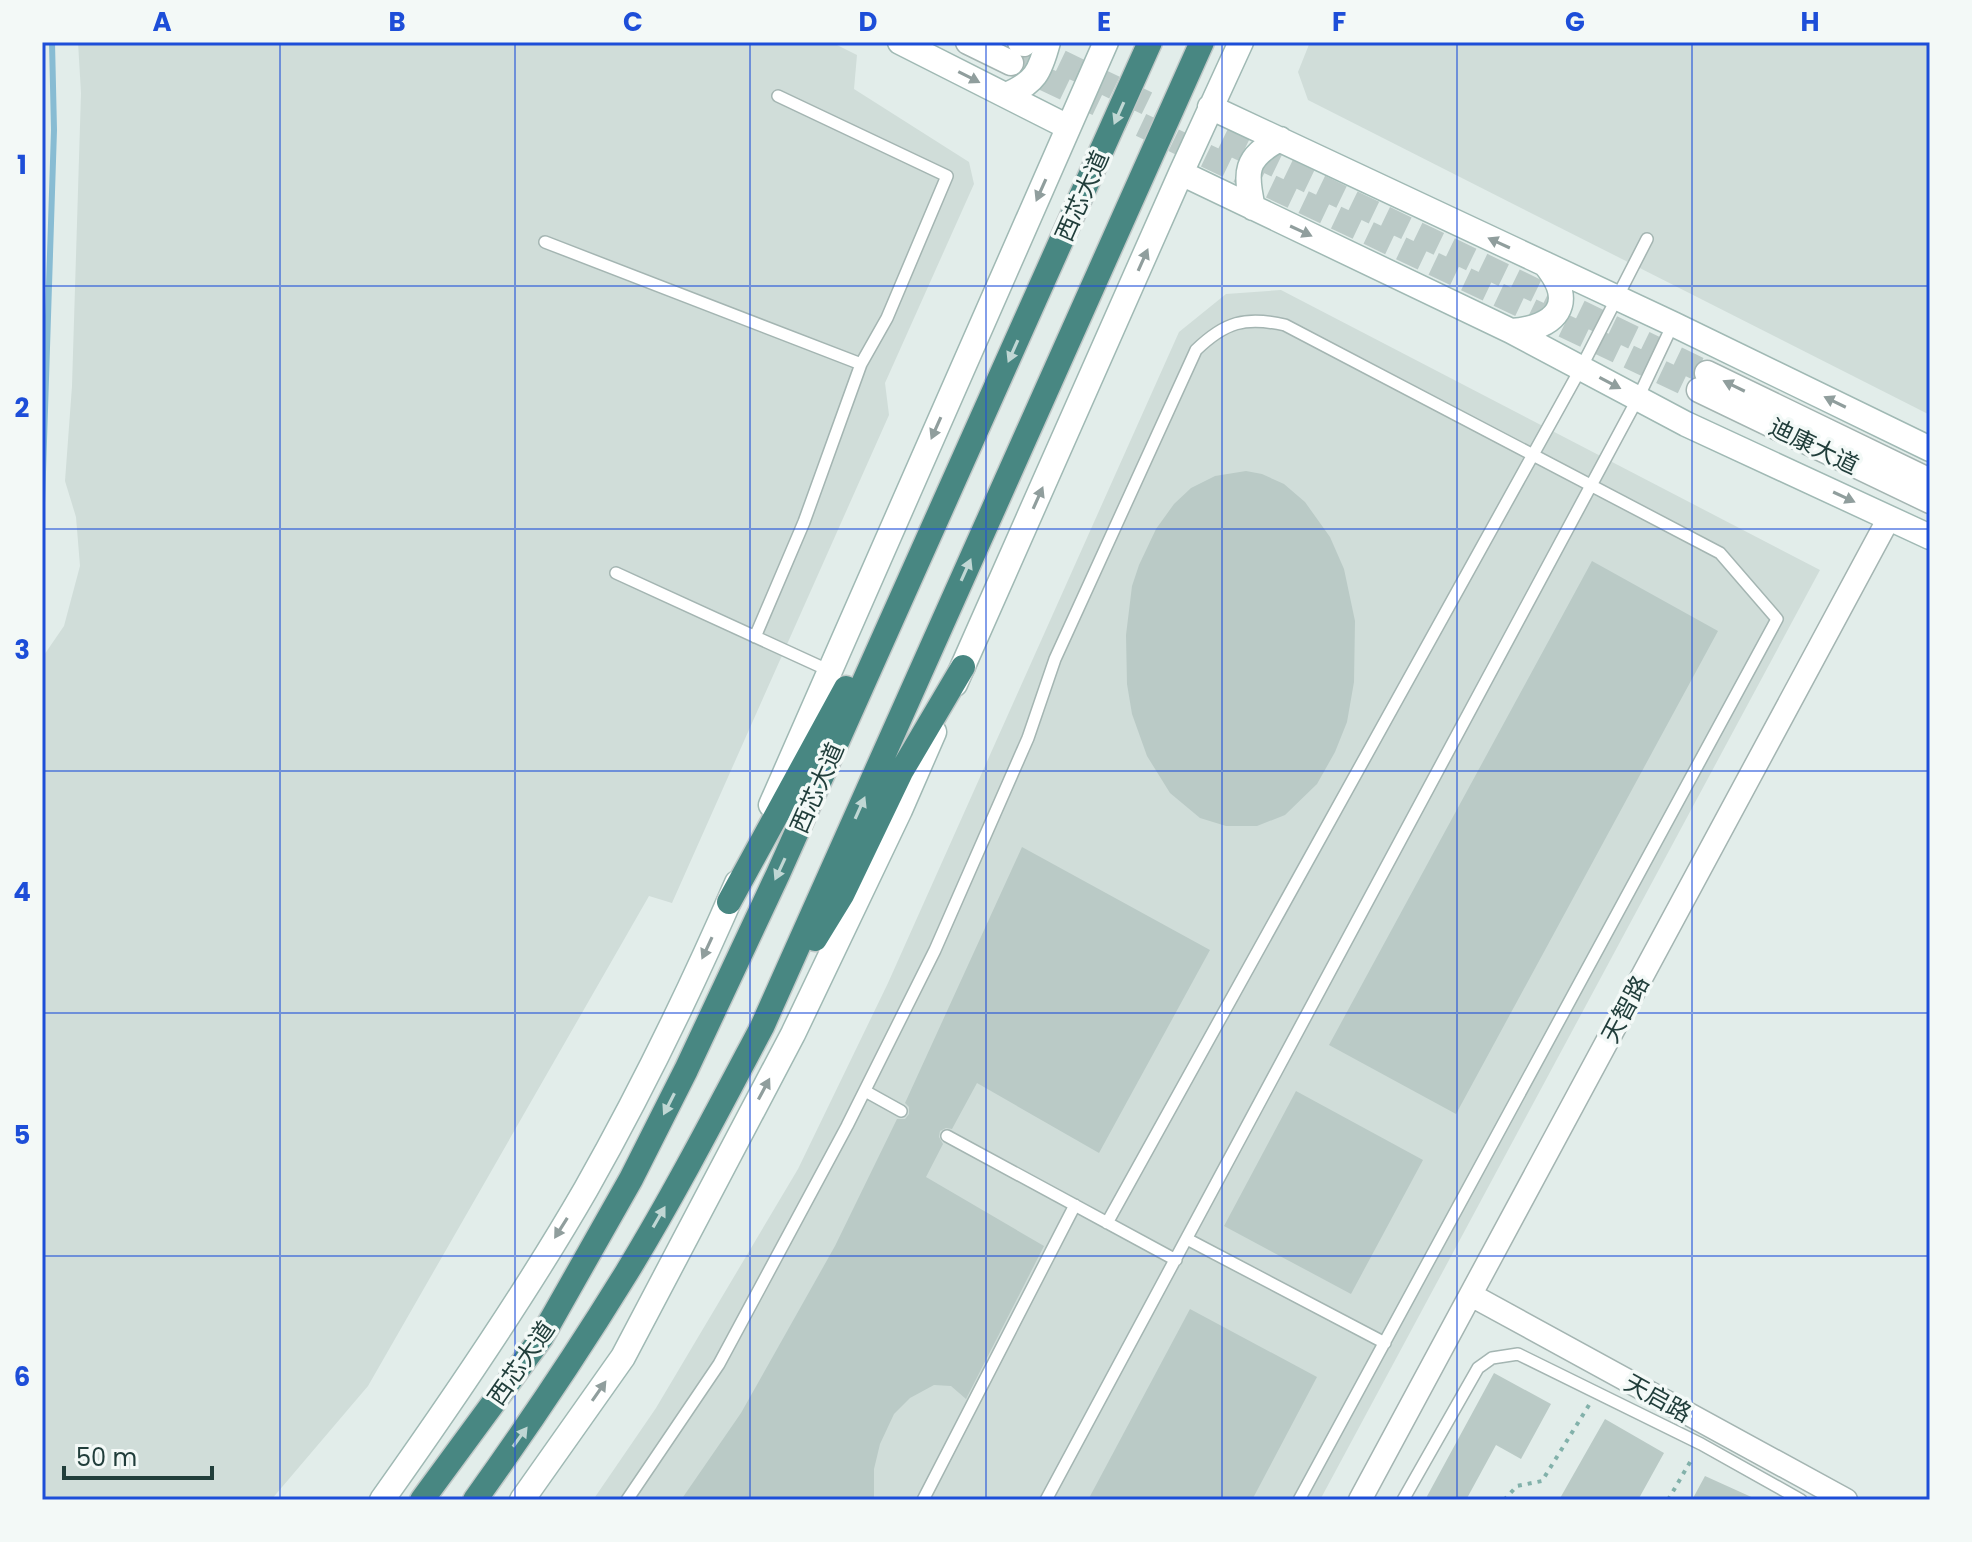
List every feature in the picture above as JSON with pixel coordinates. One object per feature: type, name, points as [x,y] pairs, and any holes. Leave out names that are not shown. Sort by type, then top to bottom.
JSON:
[{"type":"highway","name":"西芯大道","points":[[422,1500],[541,1338],[631,1179],[686,1070],[936,524],[1150,42]]},
{"type":"highway","name":"西芯大道","points":[[475,1500],[541,1407],[627,1272],[696,1152],[762,1027],[1202,42]]},
{"type":"highway","points":[[729,902],[936,524]]},
{"type":"highway","points":[[762,1027],[842,895],[901,772],[963,667]]},
{"type":"main road","points":[[900,42],[1068,127]]},
{"type":"main road","points":[[968,42],[1026,48],[1034,78],[1028,86],[1006,95]]},
{"type":"main road","points":[[522,1500],[623,1357],[793,1034],[900,810],[1241,42]]},
{"type":"main road","name":"西芯大道","points":[[382,1500],[458,1393],[585,1190],[659,1051],[729,902],[1102,44]]},
{"type":"main road","points":[[1210,107],[1673,324],[1930,449]]},
{"type":"main road","points":[[1253,208],[1246,180],[1249,165],[1260,151],[1280,139]]},
{"type":"main road","points":[[1181,173],[1511,331],[1686,424],[1930,537]]},
{"type":"main road","points":[[1511,331],[1545,324],[1556,313],[1561,289],[1545,264]]},
{"type":"main road","name":"迪康大道","points":[[1930,481],[1703,382],[1930,501]]},
{"type":"street","name":"天智路","points":[[1360,1500],[1889,518]]},
{"type":"street","name":"天启路","points":[[1471,1295],[1846,1500]]},
{"type":"lane","points":[[755,637],[804,522],[861,364],[887,318],[947,176],[778,96]]},
{"type":"lane","points":[[1107,1223],[1581,368],[1647,239]]},
{"type":"lane","points":[[545,242],[861,364]]},
{"type":"lane","points":[[627,1500],[719,1364],[865,1091],[947,923],[1028,738],[1055,659],[1196,350],[1212,334],[1241,321],[1262,320],[1285,325],[1720,553],[1777,619],[1299,1500]]},
{"type":"lane","points":[[1046,1500],[1592,485],[1673,324]]},
{"type":"lane","points":[[616,573],[830,671]]},
{"type":"lane","points":[[865,1091],[901,1111]]},
{"type":"lane","points":[[947,1136],[1176,1260]]},
{"type":"lane","points":[[923,1500],[1075,1205]]},
{"type":"lane","points":[[1187,1239],[1385,1343]]},
{"type":"lane","points":[[1403,1500],[1478,1368],[1492,1358],[1518,1354],[1701,1444],[1801,1500]]},
{"type":"path","points":[[1504,1500],[1517,1486],[1542,1481],[1596,1394]]},
{"type":"path","points":[[1668,1500],[1701,1444]]},
{"type":"shaded area","points":[[78,42],[831,42],[857,55],[854,89],[969,162],[974,184],[885,383],[889,415],[672,903],[649,896],[368,1386],[271,1500],[42,1500],[42,658],[64,626],[80,566],[76,517],[65,481],[72,386],[81,93]]},
{"type":"shaded area","points":[[1310,42],[1930,42],[1930,415],[1308,100],[1298,72]]},
{"type":"shaded area","points":[[1281,290],[1820,570],[1320,1500],[593,1500],[656,1408],[798,1169],[888,983],[1179,332],[1226,294]]},
{"type":"building","points":[[1246,471],[1284,484],[1305,502],[1330,537],[1344,569],[1355,621],[1354,682],[1347,722],[1317,784],[1285,815],[1257,826],[1226,826],[1200,818],[1170,793],[1147,756],[1132,714],[1127,684],[1126,635],[1132,586],[1139,565],[1156,529],[1174,504],[1191,488],[1215,476]]},
{"type":"building","points":[[1592,561],[1718,631],[1456,1114],[1329,1045]]},
{"type":"building","points":[[1022,847],[1210,950],[1099,1153],[977,1083],[952,1129],[940,1131],[943,1144],[926,1177],[1044,1246],[966,1399],[951,1386],[934,1385],[910,1398],[894,1414],[880,1444],[874,1469],[874,1500],[681,1500],[741,1413],[835,1246],[897,1119],[905,1119],[909,1114],[905,1103]]},
{"type":"building","points":[[1296,1091],[1423,1160],[1351,1294],[1224,1226]]},
{"type":"building","points":[[1190,1309],[1317,1377],[1252,1500],[1088,1500]]},
{"type":"building","points":[[1494,1373],[1551,1404],[1521,1459],[1496,1445],[1466,1500],[1425,1500]]},
{"type":"building","points":[[1605,1419],[1664,1453],[1638,1500],[1559,1500]]},
{"type":"building","points":[[1705,1476],[1758,1500],[1692,1500]]},
{"type":"waterway","points":[[42,503],[54,130],[52,42]]},
{"type":"tunnel","points":[[1028,46],[1707,373]]},
{"type":"tunnel","points":[[1011,63],[1699,390]]}]
